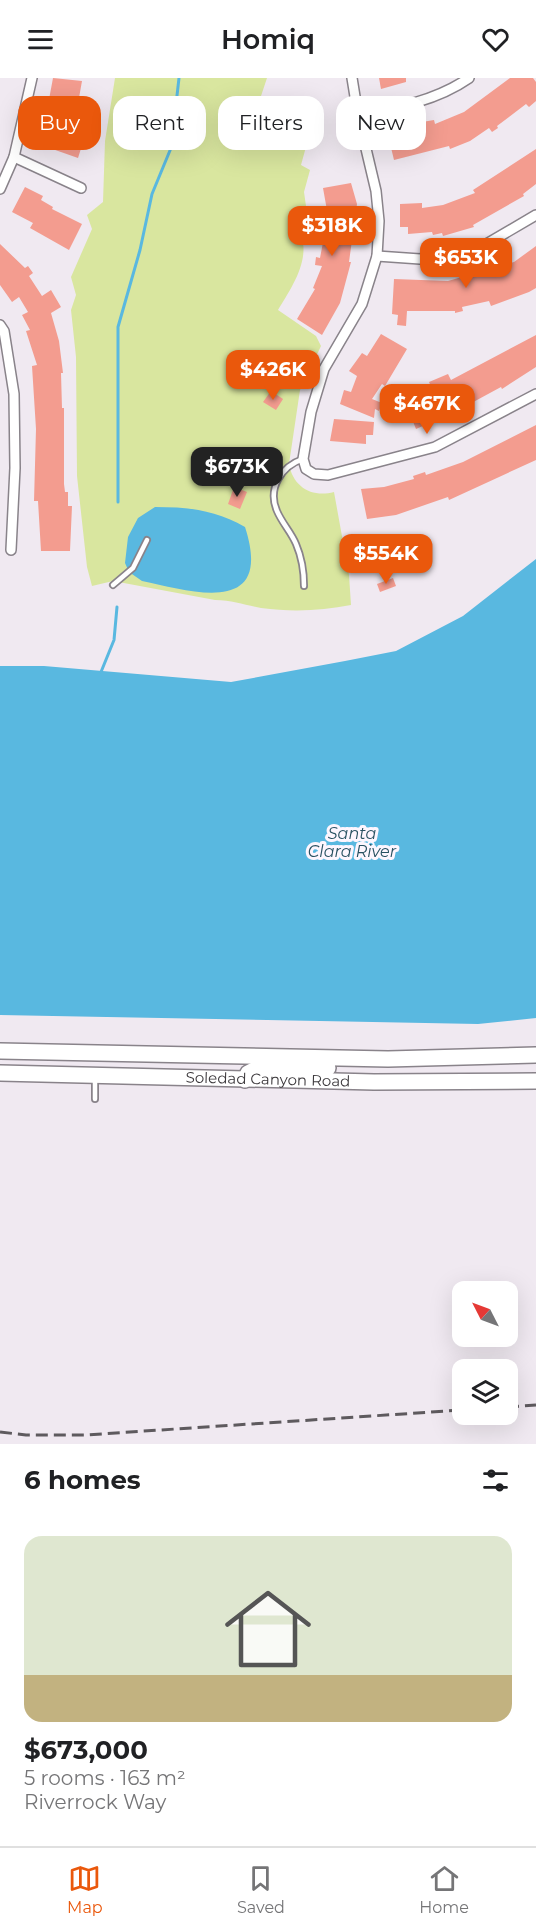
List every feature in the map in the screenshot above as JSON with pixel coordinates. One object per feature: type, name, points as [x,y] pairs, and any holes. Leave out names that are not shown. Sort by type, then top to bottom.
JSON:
[{"type":"main road","name":"Soledad Canyon Road","points":[[0,1051],[375,1058],[536,1055]]},
{"type":"main road","points":[[245,1080],[248,1073],[260,1067],[361,1068],[369,1065],[375,1058]]},
{"type":"main road","name":"Soledad Canyon Road","points":[[0,1073],[245,1080],[536,1081]]},
{"type":"street","points":[[0,189],[14,157],[32,78]]},
{"type":"street","points":[[352,78],[354,96]]},
{"type":"street","points":[[426,99],[470,78]]},
{"type":"street","points":[[366,150],[376,192],[379,221],[377,256],[362,304],[324,369],[311,412],[303,459],[306,469],[314,474],[328,475],[435,447],[459,437],[536,394]]},
{"type":"street","points":[[14,157],[81,188]]},
{"type":"street","points":[[377,256],[420,259],[478,249],[536,215]]},
{"type":"street","points":[[0,325],[4,331],[14,394],[15,468],[11,550]]},
{"type":"lane","points":[[303,459],[288,464],[281,472],[276,484],[274,501],[296,543],[304,570],[304,586]]},
{"type":"lane","points":[[113,585],[133,568],[147,540]]},
{"type":"lane","points":[[95,1076],[95,1100]]},
{"type":"green space","points":[[115,78],[267,78],[261,96],[218,96],[218,150],[305,150],[301,165],[310,170],[304,192],[307,213],[297,221],[297,228],[302,238],[303,257],[297,276],[278,310],[316,336],[321,346],[300,390],[289,464],[295,479],[305,489],[318,493],[334,492],[349,575],[351,605],[328,609],[284,610],[261,608],[113,581],[92,586],[87,567],[77,476],[76,357],[71,310],[76,295],[71,277],[92,229],[87,215],[103,202],[105,141]]},
{"type":"water","points":[[155,507],[212,513],[245,527],[251,556],[248,575],[239,587],[224,592],[184,590],[142,581],[129,572],[125,563],[128,537],[138,518]]},
{"type":"water","name":"Santa Clara River","points":[[536,559],[536,1018],[478,1024],[0,1015],[0,666],[44,666],[231,682],[396,651],[463,616]]},
{"type":"building","points":[[53,78],[82,81],[79,96],[50,96]]},
{"type":"building","points":[[379,78],[406,78],[406,82],[381,89]]},
{"type":"building","points":[[510,78],[533,78],[536,82],[536,101],[529,107],[526,104],[492,132],[489,128],[470,141],[450,149],[449,146],[394,160],[392,150],[426,150],[426,121],[434,120],[435,124],[464,112]]},
{"type":"building","points":[[536,149],[536,184],[523,194],[524,196],[473,225],[474,227],[443,236],[442,233],[433,235],[432,232],[408,234],[408,227],[400,227],[400,204],[422,203],[422,208],[443,205],[475,193],[473,190]]},
{"type":"building","points":[[55,150],[81,150],[78,158]]},
{"type":"building","points":[[351,183],[357,204],[349,262],[351,262],[340,303],[322,335],[297,319],[315,289],[313,288],[322,266],[315,265],[316,257],[320,258],[324,237],[320,237],[320,216],[328,216],[323,188]]},
{"type":"building","points":[[25,187],[43,196],[41,200],[53,207],[52,209],[82,224],[69,250],[30,228],[33,223],[12,212]]},
{"type":"building","points":[[0,244],[25,268],[28,266],[33,273],[29,276],[42,296],[51,290],[61,307],[51,313],[59,341],[63,373],[61,373],[62,408],[64,408],[64,484],[65,492],[68,492],[68,506],[72,506],[70,551],[41,551],[38,501],[34,501],[36,429],[32,366],[37,365],[26,331],[30,330],[22,315],[28,312],[19,297],[12,302],[0,285]]},
{"type":"building","points":[[536,246],[536,288],[529,292],[491,306],[489,301],[462,307],[463,311],[455,313],[455,311],[407,311],[406,326],[397,325],[398,315],[392,314],[394,279],[448,281],[514,262]]},
{"type":"building","points":[[381,334],[407,349],[385,386],[382,384],[372,399],[382,403],[379,411],[375,409],[374,418],[340,404],[344,390],[351,392],[357,376],[349,371],[362,353],[367,356]]},
{"type":"building","points":[[536,335],[536,367],[502,389],[501,387],[453,413],[436,417],[412,403],[410,398],[432,389],[429,382],[448,374],[451,380]]},
{"type":"building","points":[[271,391],[283,399],[276,410],[263,402]]},
{"type":"building","points":[[410,414],[432,422],[416,429]]},
{"type":"building","points":[[334,419],[374,422],[373,435],[366,435],[366,444],[330,441]]},
{"type":"building","points":[[536,425],[536,460],[449,500],[448,497],[396,515],[367,519],[361,489],[384,487],[414,479],[413,476],[425,472],[426,475],[463,462]]},
{"type":"building","points":[[234,487],[247,492],[240,509],[228,504]]},
{"type":"building","points":[[393,578],[396,586],[380,592],[377,584]]},
{"type":"waterway","points":[[118,502],[118,327],[140,250],[152,194],[171,148],[179,78]]},
{"type":"waterway","points":[[101,672],[114,640],[117,607]]},
{"type":"railway","points":[[518,1406],[536,1405]]},
{"type":"railway","points":[[0,1432],[26,1435],[85,1435],[452,1411]]}]
